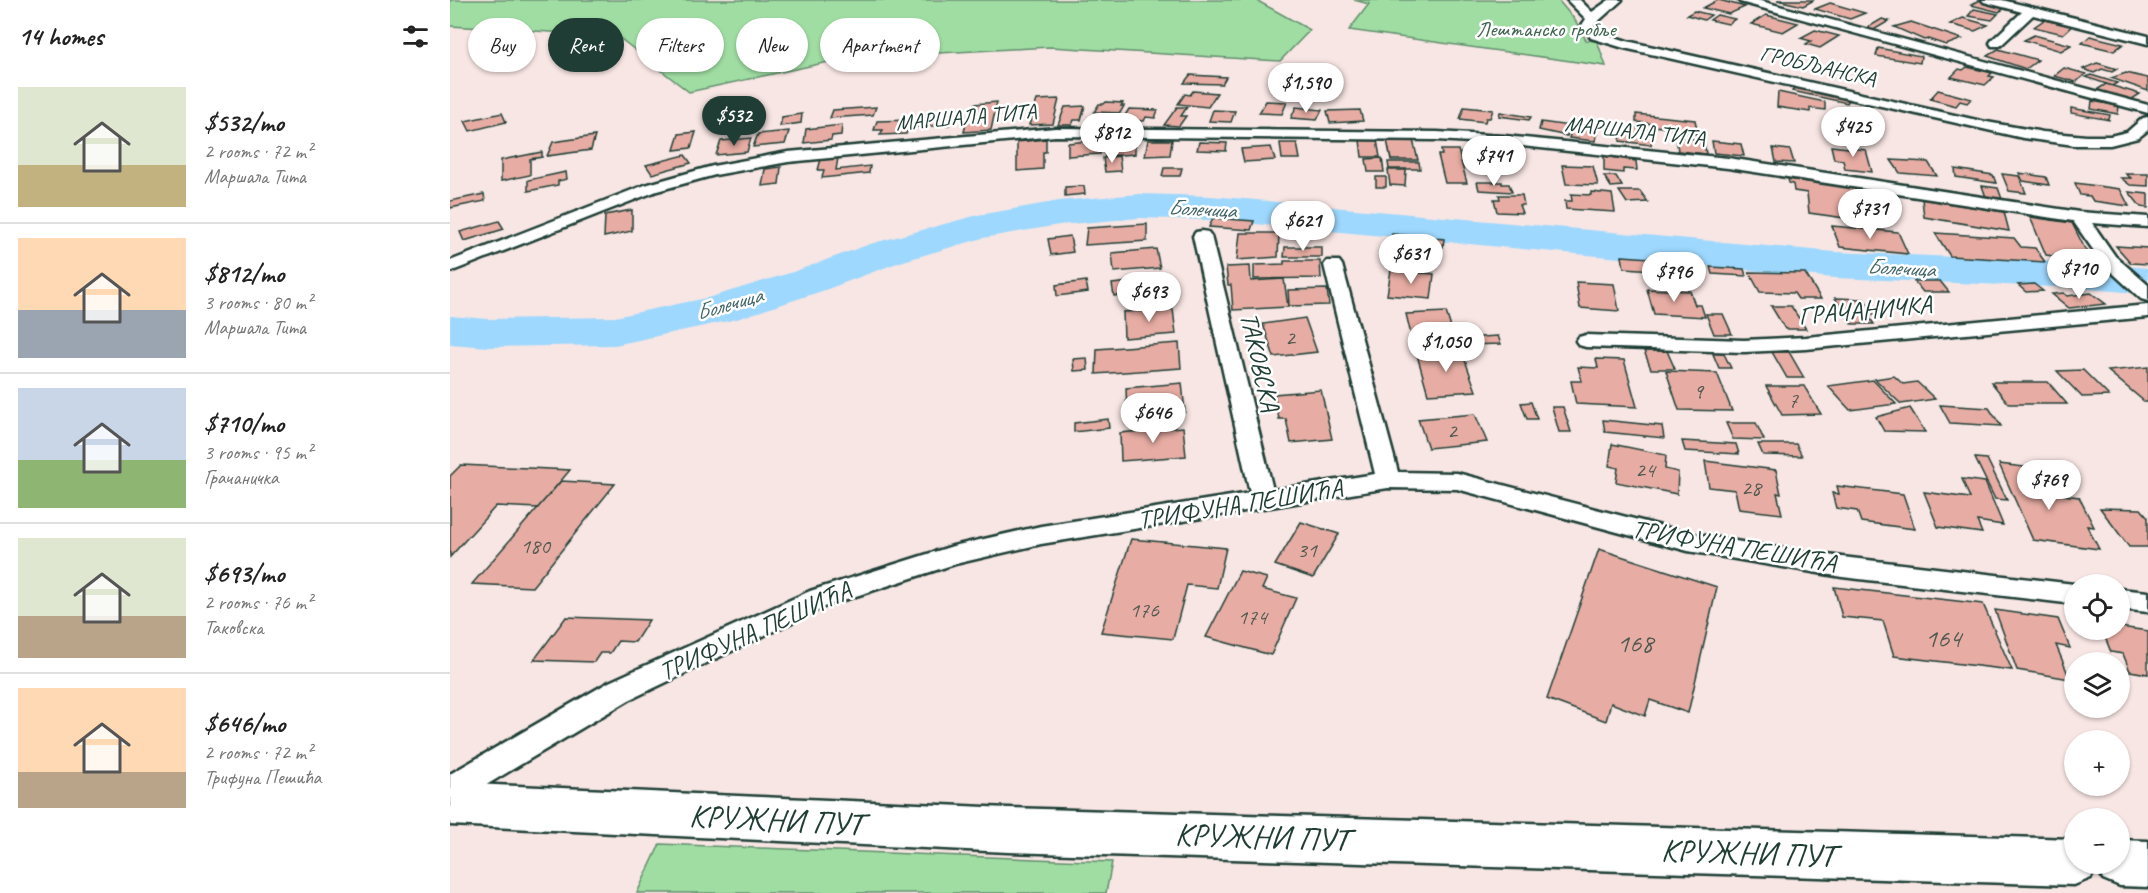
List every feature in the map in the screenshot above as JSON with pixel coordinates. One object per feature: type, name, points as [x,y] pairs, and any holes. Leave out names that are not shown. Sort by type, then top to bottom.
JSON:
[{"type":"main road","name":"КРУЖНИ ПУТ","points":[[450,804],[1008,830],[2064,862]]},
{"type":"main road","points":[[2130,863],[2148,864]]},
{"type":"street","points":[[1573,0],[1592,18],[1616,0]]},
{"type":"street","name":"ГРОБЉАНСКА","points":[[1744,0],[2148,109]]},
{"type":"street","points":[[1988,0],[2148,40]]},
{"type":"street","points":[[1996,43],[2030,11]]},
{"type":"street","name":"ГРОБЉАНСКА","points":[[1592,18],[1588,26],[1595,35],[1606,40],[1967,121],[2054,138],[2091,140],[2128,137],[2143,129],[2148,122]]},
{"type":"street","name":"МАРШАЛА ТИТА","points":[[450,267],[658,185],[713,171],[788,157],[1055,132],[1437,136],[1504,140],[1728,163],[2079,217],[2148,222]]},
{"type":"street","points":[[2079,217],[2109,260],[2145,292]]},
{"type":"street","name":"ТАКОВСКА","points":[[1202,236],[1264,501]]},
{"type":"street","points":[[1333,265],[1388,480]]},
{"type":"street","name":"ГРАЧАНИЧКА","points":[[1586,341],[1744,346],[1806,343],[2148,311]]},
{"type":"street","name":"ТРИФУНА ПЕШИЋА","points":[[450,790],[619,692],[819,598],[953,555],[1041,535],[1388,480],[1457,481],[1688,542],[1761,555],[1842,567],[2064,593]]},
{"type":"street","points":[[2130,600],[2148,602]]},
{"type":"green space","points":[[450,0],[1256,0],[1310,30],[1280,61],[1050,47],[940,53],[940,18],[820,18],[820,64],[808,66],[808,18],[736,18],[736,72],[782,72],[689,92],[663,72],[724,72],[724,18],[636,18],[636,51],[624,41],[624,18],[548,18],[548,32],[536,31],[536,18],[468,18],[468,27],[450,26]]},
{"type":"green space","name":"Лештанско гробље","points":[[1354,0],[1558,0],[1575,20],[1586,40],[1597,41],[1606,66],[1349,30],[1369,4]]},
{"type":"green space","points":[[660,844],[1112,862],[1106,893],[637,893]]},
{"type":"building","points":[[1718,0],[1745,7],[1729,14],[1703,8]]},
{"type":"building","points":[[1777,0],[1814,0],[1803,6]]},
{"type":"building","points":[[1980,0],[2007,7],[1999,12],[1971,5]]},
{"type":"building","points":[[1830,3],[1865,13],[1850,19],[1815,9]]},
{"type":"building","points":[[1974,9],[1998,14],[1992,20],[1968,16]]},
{"type":"building","points":[[1694,11],[1711,15],[1704,20],[1687,15]]},
{"type":"building","points":[[1717,15],[1735,19],[1728,24],[1710,20]]},
{"type":"building","points":[[1766,15],[1798,23],[1783,32],[1751,24]]},
{"type":"building","points":[[1963,18],[1988,25],[1975,31],[1950,24]]},
{"type":"building","points":[[1882,19],[1889,21],[1872,31],[1865,29]]},
{"type":"building","points":[[2044,20],[2072,26],[2063,34],[2034,27]]},
{"type":"building","points":[[1911,22],[1962,39],[1946,45],[1928,39],[1924,40],[1894,27]]},
{"type":"building","points":[[1815,30],[1839,36],[1820,48],[1806,44],[1811,41],[1800,38]]},
{"type":"building","points":[[2034,35],[2071,45],[2061,51],[2024,40]]},
{"type":"building","points":[[2090,36],[2123,44],[2114,51],[2082,43]]},
{"type":"building","points":[[1878,48],[1921,56],[1920,63],[1876,56]]},
{"type":"building","points":[[1998,49],[2038,60],[2026,69],[1987,56]]},
{"type":"building","points":[[2097,63],[2117,69],[2112,72],[2102,69],[2094,73],[2083,69]]},
{"type":"building","points":[[1967,67],[1992,73],[1989,76],[1994,77],[1985,85],[1951,77],[1959,69],[1963,70]]},
{"type":"building","points":[[2064,68],[2086,74],[2076,82],[2054,76]]},
{"type":"building","points":[[2126,73],[2148,78],[2148,91],[2111,78]]},
{"type":"building","points":[[1190,75],[1226,77],[1222,84],[1184,83]]},
{"type":"building","points":[[2091,75],[2117,83],[2112,86],[2086,77]]},
{"type":"building","points":[[2106,84],[2140,94],[2129,101],[2095,91]]},
{"type":"building","points":[[1796,85],[1852,97],[1847,103],[1792,91]]},
{"type":"building","points":[[1938,90],[1971,99],[1967,103],[1960,101],[1956,106],[1930,99]]},
{"type":"building","points":[[1193,91],[1217,93],[1208,107],[1178,104],[1185,94],[1190,95]]},
{"type":"building","points":[[1778,92],[1825,102],[1825,110],[1810,108],[1810,112],[1777,107]]},
{"type":"building","points":[[1059,99],[1053,124],[1029,125],[1037,100]]},
{"type":"building","points":[[1266,101],[1287,102],[1282,114],[1259,113]]},
{"type":"building","points":[[2092,101],[2119,106],[2118,114],[2091,109]]},
{"type":"building","points":[[997,102],[991,130],[964,132],[974,104]]},
{"type":"building","points":[[1123,103],[1121,106],[1124,106],[1120,113],[1094,112],[1099,104]]},
{"type":"building","points":[[1085,106],[1081,120],[1074,120],[1072,125],[1058,125],[1065,107]]},
{"type":"building","points":[[876,107],[873,115],[830,118],[833,110]]},
{"type":"building","points":[[1177,107],[1187,107],[1181,116],[1186,116],[1179,126],[1164,125]]},
{"type":"building","points":[[1296,107],[1322,110],[1317,120],[1291,118]]},
{"type":"building","points":[[1464,107],[1493,110],[1490,118],[1486,118],[1485,122],[1460,119]]},
{"type":"building","points":[[2071,108],[2110,115],[2109,120],[2071,113]]},
{"type":"building","points":[[1129,109],[1158,110],[1155,118],[1146,117],[1144,121],[1122,120]]},
{"type":"building","points":[[1213,110],[1235,111],[1231,122],[1209,121]]},
{"type":"building","points":[[1360,110],[1363,121],[1330,123],[1327,111]]},
{"type":"building","points":[[1500,112],[1531,117],[1529,120],[1499,116]]},
{"type":"building","points":[[502,113],[506,122],[470,131],[465,121]]},
{"type":"building","points":[[952,113],[949,125],[916,127],[919,115]]},
{"type":"building","points":[[802,114],[801,123],[780,126],[782,117]]},
{"type":"building","points":[[1636,114],[1695,120],[1698,134],[1679,133],[1679,129],[1636,122]]},
{"type":"building","points":[[757,115],[755,120],[727,123],[729,117]]},
{"type":"building","points":[[912,120],[906,134],[880,135],[883,130],[874,130],[877,121]]},
{"type":"building","points":[[1541,122],[1570,126],[1567,136],[1539,130]]},
{"type":"building","points":[[842,125],[841,135],[832,136],[831,140],[804,143],[806,129]]},
{"type":"building","points":[[1573,126],[1598,130],[1595,141],[1569,138]]},
{"type":"building","points":[[1622,126],[1653,130],[1651,145],[1620,141]]},
{"type":"building","points":[[789,131],[785,144],[753,147],[758,134]]},
{"type":"building","points":[[696,132],[691,148],[674,150],[679,134]]},
{"type":"building","points":[[595,136],[591,150],[547,156],[553,142]]},
{"type":"building","points":[[1676,137],[1704,140],[1706,154],[1678,151]]},
{"type":"building","points":[[751,138],[747,152],[716,155],[721,141]]},
{"type":"building","points":[[1135,138],[1135,154],[1105,156],[1106,140]]},
{"type":"building","points":[[1046,139],[1043,169],[1017,171],[1017,142]]},
{"type":"building","points":[[1100,140],[1100,154],[1068,156],[1068,143]]},
{"type":"building","points":[[1148,140],[1172,140],[1170,155],[1145,156]]},
{"type":"building","points":[[1360,140],[1377,140],[1380,157],[1362,157]]},
{"type":"building","points":[[1387,140],[1413,140],[1418,160],[1391,160]]},
{"type":"building","points":[[1712,141],[1741,144],[1744,156],[1714,153]]},
{"type":"building","points":[[1199,142],[1227,143],[1226,151],[1197,150]]},
{"type":"building","points":[[1280,143],[1297,143],[1300,159],[1282,159]]},
{"type":"building","points":[[1831,146],[1866,150],[1872,172],[1845,169],[1843,160],[1834,159]]},
{"type":"building","points":[[1271,147],[1275,160],[1244,162],[1241,149]]},
{"type":"building","points":[[1773,148],[1790,150],[1794,163],[1776,162]]},
{"type":"building","points":[[1441,150],[1458,150],[1467,183],[1445,183],[1438,155],[1442,155]]},
{"type":"building","points":[[542,152],[542,157],[530,159],[530,175],[501,181],[501,160]]},
{"type":"building","points":[[1461,153],[1486,153],[1489,165],[1464,165]]},
{"type":"building","points":[[685,155],[691,163],[652,174],[646,165]]},
{"type":"building","points":[[1119,156],[1121,171],[1105,172],[1103,158]]},
{"type":"building","points":[[1604,156],[1636,161],[1637,170],[1623,169],[1623,173],[1604,171]]},
{"type":"building","points":[[838,158],[836,170],[870,166],[869,173],[822,178],[824,170],[818,170],[821,159]]},
{"type":"building","points":[[1382,158],[1384,172],[1368,172],[1366,159]]},
{"type":"building","points":[[1891,160],[1928,162],[1937,176],[1900,173]]},
{"type":"building","points":[[1388,162],[1419,162],[1420,169],[1389,169]]},
{"type":"building","points":[[1562,165],[1593,166],[1598,185],[1566,184]]},
{"type":"building","points":[[781,167],[779,184],[762,186],[765,169]]},
{"type":"building","points":[[1164,168],[1182,168],[1180,176],[1162,176]]},
{"type":"building","points":[[1955,169],[1993,175],[1996,183],[1956,177]]},
{"type":"building","points":[[1388,170],[1406,170],[1405,186],[1390,185]]},
{"type":"building","points":[[566,172],[567,179],[558,181],[558,185],[528,191],[528,180]]},
{"type":"building","points":[[2019,173],[2046,177],[2049,185],[2023,181]]},
{"type":"building","points":[[2002,174],[2019,176],[2026,193],[2009,191]]},
{"type":"building","points":[[2126,174],[2148,174],[2148,186],[2130,185],[2121,178],[2131,178]]},
{"type":"building","points":[[1604,176],[1616,176],[1622,186],[1611,187]]},
{"type":"building","points":[[1376,177],[1386,177],[1386,187],[1376,187]]},
{"type":"building","points":[[1788,179],[1855,188],[1860,220],[1809,213],[1807,193],[1794,191],[1793,184],[1789,183]]},
{"type":"building","points":[[1477,182],[1509,184],[1512,192],[1479,190]]},
{"type":"building","points":[[2075,183],[2120,189],[2129,206],[2093,201],[2090,196],[2080,195]]},
{"type":"building","points":[[1084,186],[1085,194],[1065,196],[1065,187]]},
{"type":"building","points":[[1982,186],[1998,188],[2002,199],[1986,197]]},
{"type":"building","points":[[1619,191],[1640,191],[1648,202],[1627,203]]},
{"type":"building","points":[[1591,192],[1612,194],[1615,212],[1566,209],[1565,201],[1572,201],[1571,194],[1591,195]]},
{"type":"building","points":[[2129,192],[2148,194],[2148,208],[2141,207]]},
{"type":"building","points":[[484,194],[485,201],[450,208],[450,201]]},
{"type":"building","points":[[1499,195],[1522,195],[1524,205],[1519,205],[1522,213],[1497,212],[1494,199],[1500,199]]},
{"type":"building","points":[[1922,199],[2004,212],[2009,231],[1924,217]]},
{"type":"building","points":[[632,210],[632,231],[604,237],[605,215]]},
{"type":"building","points":[[2030,217],[2072,223],[2091,261],[2046,255]]},
{"type":"building","points":[[1213,218],[1254,221],[1251,230],[1209,227]]},
{"type":"building","points":[[499,221],[504,229],[464,241],[460,232]]},
{"type":"building","points":[[1147,224],[1147,241],[1085,245],[1087,228]]},
{"type":"building","points":[[1832,226],[1898,232],[1908,254],[1840,247]]},
{"type":"building","points":[[1240,233],[1279,233],[1278,257],[1237,260]]},
{"type":"building","points":[[1935,233],[2014,238],[2021,247],[2035,248],[2045,262],[1950,256]]},
{"type":"building","points":[[1392,234],[1444,239],[1443,247],[1435,246],[1432,267],[1386,263]]},
{"type":"building","points":[[1070,236],[1073,252],[1051,255],[1048,239]]},
{"type":"building","points":[[2116,246],[2148,248],[2148,264],[2131,263]]},
{"type":"building","points":[[1285,247],[1322,247],[1322,257],[1284,257]]},
{"type":"building","points":[[1156,249],[1160,268],[1114,272],[1112,253]]},
{"type":"building","points":[[1622,256],[1692,261],[1698,282],[1656,276],[1654,270],[1624,268]]},
{"type":"building","points":[[1284,261],[1320,261],[1321,278],[1254,279],[1254,265],[1284,264]]},
{"type":"building","points":[[1250,266],[1251,281],[1284,279],[1288,307],[1233,310],[1231,285],[1228,285],[1226,267]]},
{"type":"building","points":[[1710,267],[1744,269],[1746,276],[1712,274]]},
{"type":"building","points":[[1391,270],[1434,274],[1431,299],[1387,295]]},
{"type":"building","points":[[1749,272],[1805,273],[1821,299],[1798,299],[1794,293],[1760,292]]},
{"type":"building","points":[[1166,278],[1170,297],[1156,298],[1157,302],[1126,306],[1124,295],[1114,296],[1112,284]]},
{"type":"building","points":[[1086,281],[1088,292],[1057,296],[1056,285]]},
{"type":"building","points":[[1914,281],[1940,281],[1949,292],[1923,292]]},
{"type":"building","points":[[1576,282],[1614,284],[1619,311],[1580,308]]},
{"type":"building","points":[[2034,284],[2043,291],[2026,292],[2018,285]]},
{"type":"building","points":[[1327,289],[1329,305],[1289,306],[1288,290]]},
{"type":"building","points":[[1647,289],[1690,291],[1695,305],[1701,305],[1705,317],[1654,314]]},
{"type":"building","points":[[2064,293],[2067,296],[2091,293],[2106,304],[2069,308],[2052,294]]},
{"type":"building","points":[[1835,298],[1864,299],[1876,315],[1868,315],[1874,324],[1852,324]]},
{"type":"building","points":[[1771,306],[1791,306],[1806,329],[1785,329]]},
{"type":"building","points":[[1173,309],[1176,334],[1124,338],[1123,312]]},
{"type":"building","points":[[1446,312],[1454,337],[1412,339],[1406,314]]},
{"type":"building","points":[[1706,314],[1723,314],[1732,334],[1714,334]]},
{"type":"building","points":[[1305,318],[1317,352],[1274,357],[1263,324]]},
{"type":"building","points":[[1498,336],[1501,344],[1466,345],[1464,338]]},
{"type":"building","points":[[1179,343],[1181,368],[1096,374],[1097,349]]},
{"type":"building","points":[[1644,351],[1667,351],[1675,369],[1651,369]]},
{"type":"building","points":[[1462,352],[1476,391],[1428,394],[1417,355]]},
{"type":"building","points":[[1772,352],[1789,352],[1804,378],[1787,378]]},
{"type":"building","points":[[1713,354],[1724,354],[1731,368],[1719,368]]},
{"type":"building","points":[[1087,358],[1088,370],[1074,371],[1073,359]]},
{"type":"building","points":[[1596,359],[1624,360],[1637,407],[1576,404],[1571,381],[1582,381],[1578,367],[1598,368]]},
{"type":"building","points":[[2148,367],[2148,402],[2145,402],[2108,371]]},
{"type":"building","points":[[2083,370],[2109,396],[2082,397],[2057,371]]},
{"type":"building","points":[[1666,371],[1717,373],[1732,411],[1679,410]]},
{"type":"building","points":[[1894,376],[1903,384],[1917,382],[1935,399],[1901,404],[1875,379]]},
{"type":"building","points":[[1873,380],[1896,404],[1850,410],[1828,386]]},
{"type":"building","points":[[1991,382],[2048,382],[2067,404],[2009,404]]},
{"type":"building","points":[[1182,383],[1185,412],[1127,417],[1126,388]]},
{"type":"building","points":[[1766,386],[1804,386],[1821,414],[1782,415]]},
{"type":"building","points":[[1321,390],[1332,439],[1291,443],[1286,419],[1279,419],[1274,394]]},
{"type":"building","points":[[1531,402],[1537,419],[1527,419],[1521,403]]},
{"type":"building","points":[[1940,405],[1989,408],[2001,426],[1950,423]]},
{"type":"building","points":[[1552,407],[1563,407],[1571,432],[1559,432]]},
{"type":"building","points":[[1910,408],[1925,432],[1884,431],[1876,417]]},
{"type":"building","points":[[1475,414],[1487,442],[1428,448],[1418,419]]},
{"type":"building","points":[[1108,419],[1109,428],[1074,432],[1074,423]]},
{"type":"building","points":[[1603,420],[1662,426],[1664,438],[1605,432]]},
{"type":"building","points":[[1726,423],[1756,423],[1764,440],[1733,439]]},
{"type":"building","points":[[1183,427],[1186,456],[1121,461],[1120,433]]},
{"type":"building","points":[[1682,441],[1736,444],[1739,454],[1685,451]]},
{"type":"building","points":[[1612,444],[1666,455],[1665,469],[1678,472],[1677,494],[1616,482],[1618,468],[1609,466]]},
{"type":"building","points":[[1758,444],[1796,444],[1802,456],[1763,455]]},
{"type":"building","points":[[1975,458],[1987,459],[2007,500],[1995,499]]},
{"type":"building","points":[[1705,461],[1776,470],[1781,494],[1777,493],[1782,514],[1739,509],[1735,490],[1709,487]]},
{"type":"building","points":[[1999,464],[2024,467],[2028,474],[2041,476],[2049,493],[2079,497],[2094,527],[2087,526],[2099,549],[2033,540]]},
{"type":"building","points":[[461,465],[570,470],[538,508],[496,506],[450,557],[450,476]]},
{"type":"building","points":[[1962,479],[1985,482],[2003,525],[1977,521],[1982,533],[1938,527],[1924,492],[1970,498]]},
{"type":"building","points":[[561,481],[615,484],[532,587],[472,584]]},
{"type":"building","points":[[1837,486],[1903,494],[1915,529],[1861,522],[1857,511],[1836,508],[1832,493],[1839,494]]},
{"type":"building","points":[[2100,508],[2141,509],[2148,517],[2148,547],[2129,547]]},
{"type":"building","points":[[1301,522],[1339,534],[1313,578],[1275,565]]},
{"type":"building","points":[[1131,539],[1226,548],[1217,588],[1187,585],[1173,639],[1101,632]]},
{"type":"building","points":[[1599,549],[1717,587],[1688,713],[1650,700],[1645,716],[1611,703],[1606,721],[1547,699]]},
{"type":"building","points":[[1240,571],[1267,578],[1262,589],[1296,598],[1271,655],[1206,637]]},
{"type":"building","points":[[1834,587],[1983,604],[2012,670],[1894,656],[1883,621],[1842,617]]},
{"type":"building","points":[[1995,610],[2058,619],[2064,640],[2067,640],[2070,648],[2056,645],[2064,664],[2064,678],[2017,670]]},
{"type":"building","points":[[566,617],[649,620],[635,642],[618,641],[610,653],[600,653],[594,662],[534,660]]},
{"type":"building","points":[[2130,628],[2148,631],[2148,674],[2130,671],[2130,652],[2111,652],[2106,640],[2130,640]]},
{"type":"waterway","name":"Болечица","points":[[450,330],[488,333],[615,331],[721,309],[809,281],[885,253],[978,227],[1059,213],[1139,206],[1211,208],[1835,265],[2078,275],[2148,281]]}]
